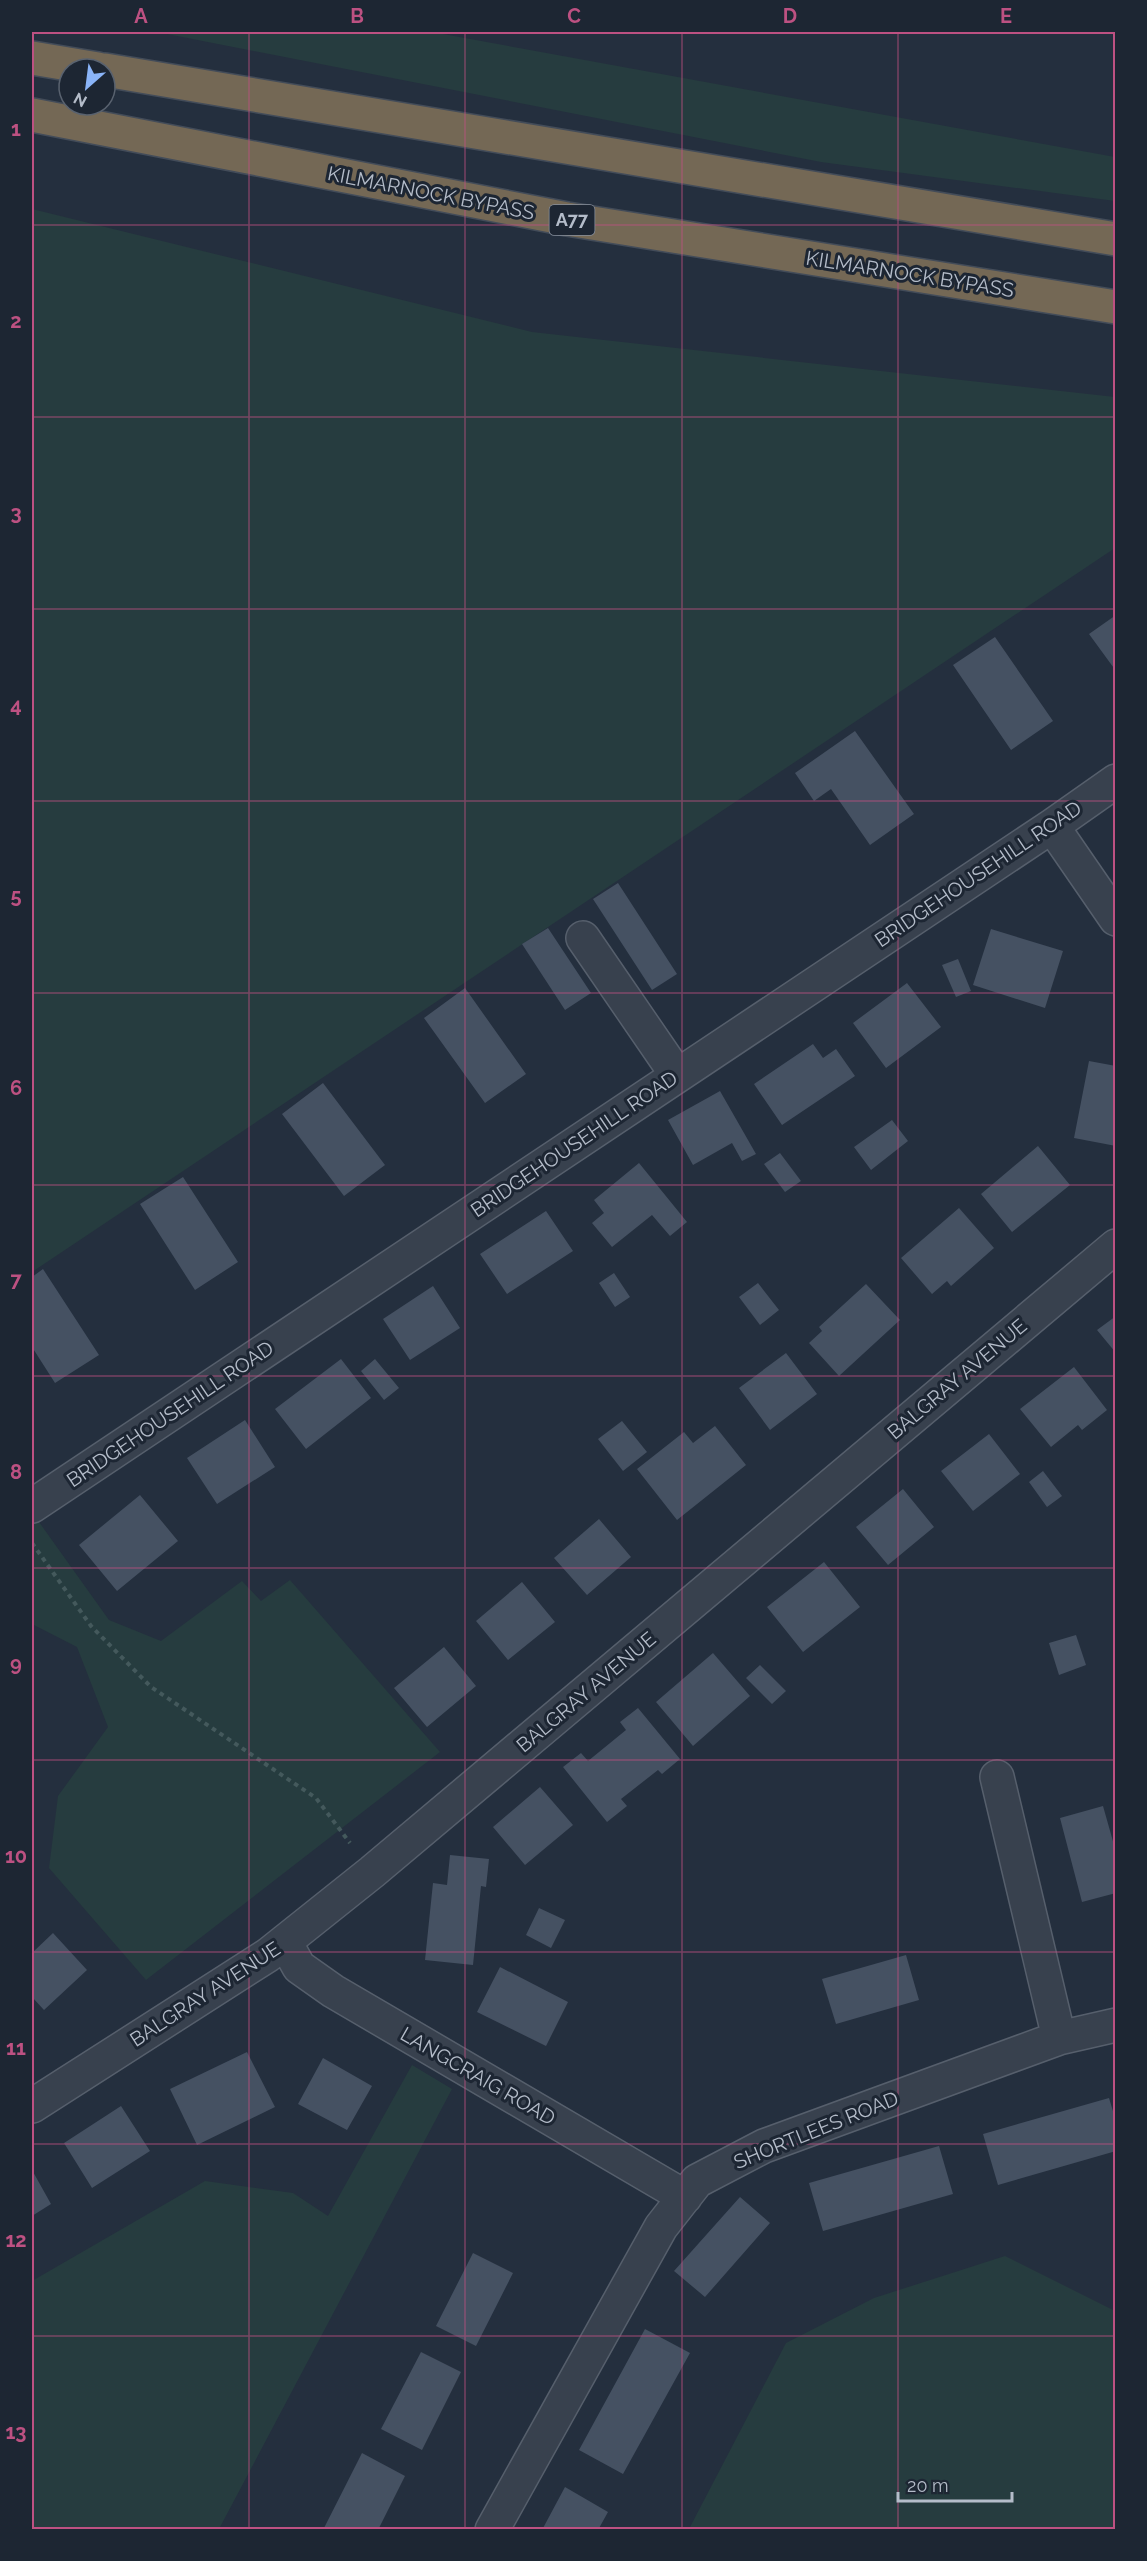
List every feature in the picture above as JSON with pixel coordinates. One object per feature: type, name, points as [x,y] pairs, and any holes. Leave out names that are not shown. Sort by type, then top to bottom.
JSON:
[{"type":"highway","points":[[32,58],[57,62]]},
{"type":"highway","points":[[117,72],[1116,239]]},
{"type":"highway","name":"KILMARNOCK BYPASS","points":[[32,115],[567,219],[1116,307]]},
{"type":"street","name":"BRIDGEHOUSEHILL ROAD","points":[[32,1506],[1052,826],[1116,781]]},
{"type":"street","points":[[1052,826],[1116,919]]},
{"type":"street","points":[[583,938],[677,1075]]},
{"type":"street","name":"BALGRAY AVENUE","points":[[32,2106],[285,1942],[372,1872],[1116,1246]]},
{"type":"street","points":[[997,1777],[1059,2038]]},
{"type":"street","name":"LANGCRAIG ROAD","points":[[285,1942],[299,1967],[333,1991],[685,2197]]},
{"type":"street","name":"SHORTLEES ROAD","points":[[492,2529],[661,2228],[697,2181],[764,2146],[1059,2038],[1116,2025]]},
{"type":"path","points":[[32,1542],[92,1626],[151,1687],[316,1798],[372,1872]]},
{"type":"green space","points":[[157,32],[432,32],[1115,157],[1115,201],[821,162]]},
{"type":"green space","points":[[32,209],[532,332],[1115,397],[1115,548],[32,1272]]},
{"type":"green space","points":[[34,1515],[109,1620],[161,1641],[242,1581],[261,1601],[290,1580],[440,1752],[146,1980],[49,1868],[58,1796],[108,1727],[77,1647],[32,1624],[32,1517]]},
{"type":"green space","points":[[412,2065],[452,2089],[219,2529],[32,2529],[32,2281],[205,2181],[293,2193],[328,2216]]},
{"type":"green space","points":[[1005,2256],[1115,2311],[1115,2529],[689,2529],[786,2343],[874,2298]]},
{"type":"building","points":[[1116,615],[1116,671],[1089,634]]},
{"type":"building","points":[[995,637],[1053,721],[1011,750],[953,665]]},
{"type":"building","points":[[855,731],[914,814],[870,845],[831,789],[814,801],[795,773]]},
{"type":"building","points":[[618,883],[677,974],[652,990],[593,899]]},
{"type":"building","points":[[548,928],[591,993],[565,1010],[522,944]]},
{"type":"building","points":[[991,929],[1063,951],[1045,1008],[973,985]]},
{"type":"building","points":[[958,959],[971,991],[956,997],[942,965]]},
{"type":"building","points":[[907,983],[941,1027],[886,1068],[853,1023]]},
{"type":"building","points":[[465,988],[526,1074],[485,1103],[424,1018]]},
{"type":"building","points":[[813,1044],[823,1058],[836,1049],[855,1076],[782,1125],[754,1084]]},
{"type":"building","points":[[1089,1061],[1116,1066],[1116,1146],[1074,1138]]},
{"type":"building","points":[[323,1083],[385,1165],[344,1196],[282,1114]]},
{"type":"building","points":[[720,1091],[756,1154],[742,1161],[732,1143],[693,1165],[668,1120]]},
{"type":"building","points":[[892,1120],[908,1141],[871,1170],[854,1147]]},
{"type":"building","points":[[1038,1146],[1070,1185],[1012,1232],[981,1194]]},
{"type":"building","points":[[780,1153],[801,1181],[785,1192],[764,1164]]},
{"type":"building","points":[[639,1163],[687,1222],[670,1236],[652,1215],[612,1247],[592,1223],[604,1213],[594,1200]]},
{"type":"building","points":[[183,1177],[238,1262],[195,1290],[140,1204]]},
{"type":"building","points":[[959,1208],[994,1248],[951,1286],[947,1281],[932,1294],[901,1258]]},
{"type":"building","points":[[546,1211],[573,1251],[507,1294],[480,1254]]},
{"type":"building","points":[[43,1269],[99,1355],[55,1383],[32,1347],[32,1277]]},
{"type":"building","points":[[614,1273],[630,1297],[615,1307],[599,1283]]},
{"type":"building","points":[[758,1283],[779,1310],[760,1325],[739,1297]]},
{"type":"building","points":[[866,1284],[900,1320],[839,1376],[809,1343],[822,1331],[819,1327]]},
{"type":"building","points":[[433,1286],[460,1328],[410,1360],[383,1319]]},
{"type":"building","points":[[1116,1316],[1116,1353],[1097,1330]]},
{"type":"building","points":[[786,1353],[817,1394],[770,1430],[739,1388]]},
{"type":"building","points":[[341,1359],[371,1398],[306,1449],[275,1409]]},
{"type":"building","points":[[375,1359],[399,1388],[384,1400],[361,1371]]},
{"type":"building","points":[[1074,1367],[1107,1410],[1082,1430],[1078,1425],[1051,1447],[1020,1409]]},
{"type":"building","points":[[245,1420],[275,1467],[217,1504],[187,1458]]},
{"type":"building","points":[[622,1421],[647,1452],[623,1471],[598,1439]]},
{"type":"building","points":[[715,1426],[746,1465],[677,1520],[637,1469],[684,1432],[693,1443]]},
{"type":"building","points":[[989,1434],[1020,1474],[973,1511],[941,1471]]},
{"type":"building","points":[[1043,1471],[1062,1496],[1047,1507],[1029,1482]]},
{"type":"building","points":[[903,1489],[934,1527],[888,1565],[856,1527]]},
{"type":"building","points":[[140,1495],[178,1541],[117,1591],[79,1545]]},
{"type":"building","points":[[599,1519],[631,1557],[587,1595],[554,1558]]},
{"type":"building","points":[[824,1562],[860,1607],[803,1652],[767,1607]]},
{"type":"building","points":[[522,1582],[555,1622],[508,1660],[476,1621]]},
{"type":"building","points":[[1076,1635],[1086,1665],[1059,1675],[1049,1643]]},
{"type":"building","points":[[444,1647],[476,1686],[427,1727],[394,1688]]},
{"type":"building","points":[[713,1653],[750,1696],[693,1746],[656,1702]]},
{"type":"building","points":[[760,1665],[786,1691],[772,1704],[746,1678]]},
{"type":"building","points":[[638,1708],[680,1759],[662,1774],[658,1770],[621,1799],[627,1806],[607,1822],[563,1767],[581,1753],[588,1761],[626,1730],[620,1722]]},
{"type":"building","points":[[540,1787],[573,1825],[525,1865],[493,1827]]},
{"type":"building","points":[[1103,1806],[1116,1852],[1116,1893],[1082,1902],[1060,1818]]},
{"type":"building","points":[[450,1855],[489,1859],[486,1887],[481,1886],[473,1965],[425,1960],[433,1883],[447,1885]]},
{"type":"building","points":[[539,1908],[565,1920],[551,1948],[526,1935]]},
{"type":"building","points":[[53,1933],[87,1970],[44,2010],[32,1997],[32,1953]]},
{"type":"building","points":[[906,1955],[919,2000],[836,2024],[822,1979]]},
{"type":"building","points":[[500,1967],[568,2002],[546,2046],[477,2012]]},
{"type":"building","points":[[247,2052],[275,2107],[197,2145],[170,2089]]},
{"type":"building","points":[[323,2058],[372,2086],[347,2130],[298,2104]]},
{"type":"building","points":[[1109,2098],[1116,2121],[1116,2151],[998,2185],[983,2134]]},
{"type":"building","points":[[121,2106],[150,2151],[92,2188],[64,2143]]},
{"type":"building","points":[[939,2146],[953,2194],[823,2231],[809,2183]]},
{"type":"building","points":[[32,2170],[51,2204],[32,2216]]},
{"type":"building","points":[[740,2197],[770,2223],[705,2297],[674,2271]]},
{"type":"building","points":[[473,2253],[513,2273],[476,2346],[436,2326]]},
{"type":"building","points":[[645,2329],[690,2353],[623,2474],[579,2450]]},
{"type":"building","points":[[421,2352],[461,2372],[422,2450],[381,2429]]},
{"type":"building","points":[[362,2453],[405,2476],[378,2530],[323,2530]]},
{"type":"building","points":[[565,2487],[608,2512],[598,2530],[542,2530]]}]
